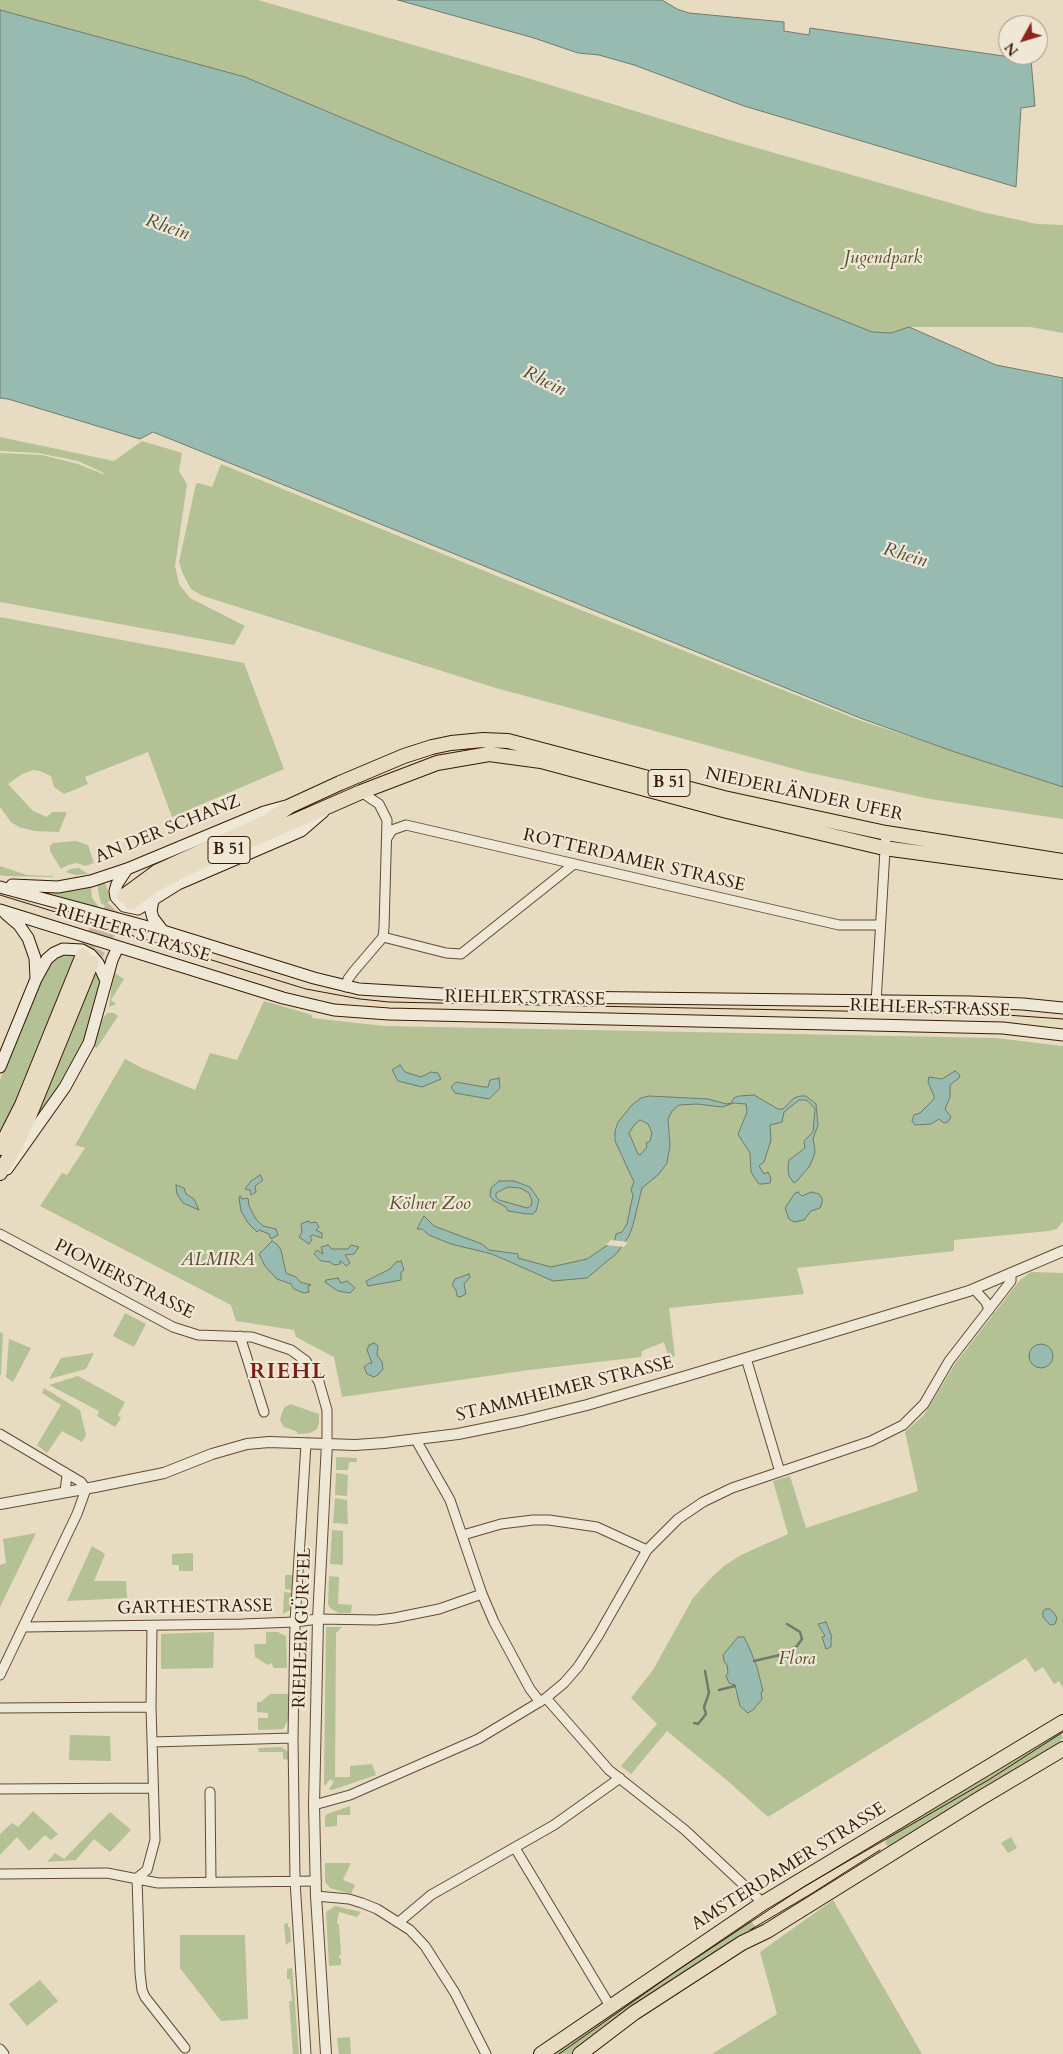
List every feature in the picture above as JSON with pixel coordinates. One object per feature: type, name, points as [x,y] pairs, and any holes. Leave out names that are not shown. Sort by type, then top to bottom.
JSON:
[{"type":"main road","name":"NIEDERLÄNDER UFER","points":[[451,743],[483,740],[508,741],[724,798],[886,833],[1063,861]]},
{"type":"main road","name":"AN DER SCHANZ","points":[[451,743],[432,747],[383,764],[290,806],[268,821],[158,871],[127,900],[176,874],[361,792],[437,763],[468,756]]},
{"type":"main road","name":"NIEDERLÄNDER UFER","points":[[468,756],[489,754],[541,761],[727,811],[884,848],[1063,872]]},
{"type":"main road","points":[[383,764],[390,764],[394,769],[394,773],[383,783]]},
{"type":"main road","name":"AN DER SCHANZ","points":[[127,869],[115,891],[116,898],[131,909],[138,909],[178,884],[301,831],[331,805]]},
{"type":"main road","name":"AN DER SCHANZ","points":[[0,885],[58,887],[91,881],[127,869],[264,812],[290,806]]},
{"type":"main road","name":"RIEHLER STRASSE","points":[[0,885],[163,931],[346,987],[393,992],[475,996],[876,1003],[996,1003],[1063,1008]]},
{"type":"main road","points":[[153,900],[151,911],[153,918],[163,931]]},
{"type":"main road","points":[[0,910],[8,915],[24,931],[35,958],[36,979]]},
{"type":"main road","name":"RIEHLER STRASSE","points":[[0,910],[283,998],[334,1010],[389,1014],[1003,1028],[1063,1035]]},
{"type":"main road","points":[[0,1177],[22,1149],[78,1065],[95,1026],[112,960],[118,947]]},
{"type":"main road","points":[[0,1066],[36,979],[47,959],[54,953],[63,949],[74,948],[91,955],[98,963],[106,981]]},
{"type":"main road","points":[[0,1148],[22,1104],[87,959],[28,1119],[0,1173]]},
{"type":"main road","name":"AMSTERDAMER STRASSE","points":[[542,2054],[762,1903],[887,1827],[1060,1726]]},
{"type":"main road","points":[[580,2054],[634,2014],[742,1943],[767,1930],[1057,1752],[1063,1742]]},
{"type":"main road","points":[[883,1859],[880,1840],[887,1827]]},
{"type":"street","points":[[346,987],[348,979],[383,937],[387,820],[379,804],[361,792]]},
{"type":"street","name":"ROTTERDAMER STRASSE","points":[[387,838],[392,830],[406,825],[839,925],[880,925]]},
{"type":"street","points":[[876,1003],[886,833]]},
{"type":"street","points":[[383,937],[446,953],[461,954],[574,864]]},
{"type":"street","name":"PIONIERSTRASSE","points":[[0,1234],[173,1327],[198,1335],[240,1336]]},
{"type":"street","name":"STAMMHEIMER STRASSE","points":[[0,1504],[164,1473],[212,1454],[247,1444],[269,1442],[360,1445],[416,1440],[532,1419],[587,1405],[858,1326],[974,1289],[1063,1251]]},
{"type":"street","points":[[314,1805],[350,1795],[433,1759],[478,1738],[543,1700],[564,1683],[578,1667],[648,1550],[678,1519],[703,1502],[732,1488],[871,1441],[903,1425],[924,1404],[949,1361],[1011,1281],[1011,1273]]},
{"type":"street","points":[[974,1289],[986,1302],[989,1310]]},
{"type":"street","points":[[240,1336],[263,1408]]},
{"type":"street","name":"RIEHLER GÜRTEL","points":[[240,1336],[265,1340],[279,1345],[291,1350],[306,1361],[315,1374],[325,1399],[328,1420],[318,1619],[314,1805],[316,1896],[326,2054]]},
{"type":"street","points":[[746,1358],[780,1472]]},
{"type":"street","points":[[0,1434],[81,1482],[86,1489],[77,1514],[0,1675]]},
{"type":"street","points":[[416,1440],[446,1491],[463,1535],[482,1594],[494,1622],[530,1689],[543,1700],[597,1758],[686,1830],[762,1903]]},
{"type":"street","name":"RIEHLER GÜRTEL","points":[[306,1444],[295,1622],[293,1738],[296,1881],[306,2054]]},
{"type":"street","points":[[65,1492],[67,1475]]},
{"type":"street","points":[[463,1535],[501,1524],[549,1520],[597,1527],[648,1550]]},
{"type":"street","name":"GARTHESTRASSE","points":[[24,1627],[152,1626],[295,1622],[318,1619],[394,1618],[439,1609],[482,1594]]},
{"type":"street","points":[[137,1878],[146,1870],[155,1840],[151,1707],[152,1626]]},
{"type":"street","points":[[0,1708],[151,1707]]},
{"type":"street","points":[[152,1742],[293,1738]]},
{"type":"street","points":[[399,1922],[431,1896],[554,1825],[620,1778]]},
{"type":"street","points":[[0,1789],[153,1788]]},
{"type":"street","points":[[210,1792],[211,1882]]},
{"type":"street","points":[[515,1848],[610,2006]]},
{"type":"street","points":[[0,1874],[107,1873],[158,1883],[316,1881]]},
{"type":"street","points":[[137,1878],[142,1990],[185,2048]]},
{"type":"street","points":[[316,1896],[350,1899],[376,1909],[399,1922],[418,1937],[455,1992],[486,2054]]},
{"type":"street","points":[[0,2049],[4,2054]]},
{"type":"green space","name":"Jugendpark","points":[[0,0],[258,0],[524,77],[736,142],[982,212],[1037,224],[1063,225],[1063,333],[1030,327],[909,327],[891,333],[872,332],[426,153],[245,77],[0,10]]},
{"type":"green space","points":[[0,437],[114,461],[142,441],[182,453],[179,471],[187,484],[175,566],[179,584],[190,598],[245,626],[234,645],[0,602],[0,453],[42,455],[104,473],[78,461],[38,453],[0,451]]},
{"type":"green space","points":[[221,464],[859,720],[1063,787],[1063,819],[930,799],[806,772],[496,688],[203,596],[191,589],[179,562],[196,484],[212,487]]},
{"type":"green space","points":[[0,617],[244,663],[284,769],[172,817],[148,752],[85,777],[88,784],[64,794],[54,787],[51,776],[33,770],[22,774],[8,784],[33,811],[47,817],[52,812],[67,812],[59,832],[35,831],[19,827],[11,822],[0,807]]},
{"type":"green space","points":[[76,841],[88,845],[94,863],[85,866],[77,863],[61,869],[50,851],[50,846],[53,843]]},
{"type":"green space","points":[[0,866],[27,875],[53,877],[0,875]]},
{"type":"green space","points":[[79,868],[88,874],[76,875],[65,872],[71,869]]},
{"type":"green space","points":[[105,883],[111,899],[105,906],[101,903],[98,885]]},
{"type":"green space","points":[[91,886],[92,898],[102,911],[36,891]]},
{"type":"green space","points":[[61,953],[78,954],[18,1102],[0,1139],[0,1080],[44,971],[48,964]]},
{"type":"green space","points":[[95,967],[100,976],[99,994],[94,1017],[76,1063],[27,1132]]},
{"type":"green space","points":[[115,973],[124,979],[111,1000],[116,1004],[109,1007],[112,985]]},
{"type":"green space","name":"Kölner Zoo","points":[[264,1001],[312,1015],[312,1018],[384,1026],[996,1038],[1063,1046],[1063,1221],[1057,1229],[1049,1231],[954,1240],[954,1251],[797,1268],[804,1294],[669,1308],[675,1356],[669,1358],[664,1342],[642,1351],[641,1357],[529,1370],[342,1397],[334,1357],[296,1337],[294,1330],[236,1321],[231,1305],[40,1206],[62,1173],[67,1175],[85,1148],[75,1145],[125,1059],[195,1090],[210,1053],[237,1060]]},
{"type":"green space","points":[[107,1013],[114,1013],[118,1016],[97,1048],[94,1047],[102,1020]]},
{"type":"green space","name":"Flora","points":[[1031,1272],[1063,1273],[1063,1688],[1059,1681],[1054,1684],[1043,1667],[1035,1672],[1026,1658],[768,1817],[667,1731],[631,1774],[621,1766],[657,1724],[631,1698],[653,1670],[693,1598],[724,1566],[741,1555],[788,1534],[773,1481],[790,1476],[806,1528],[918,1491],[905,1432],[924,1415],[955,1364],[1020,1280]]},
{"type":"green space","points":[[125,1313],[146,1324],[134,1347],[113,1336]]},
{"type":"green space","points":[[0,1332],[3,1334],[1,1375],[0,1375]]},
{"type":"green space","points":[[9,1339],[31,1348],[13,1382],[6,1377]]},
{"type":"green space","points":[[94,1353],[86,1369],[49,1379],[61,1358]]},
{"type":"green space","points":[[78,1376],[125,1402],[118,1415],[121,1418],[115,1427],[97,1416],[99,1411],[49,1385]]},
{"type":"green space","points":[[44,1388],[80,1410],[86,1435],[82,1442],[62,1431],[47,1453],[37,1445],[61,1405],[42,1393]]},
{"type":"green space","points":[[290,1404],[319,1414],[317,1429],[310,1433],[298,1434],[296,1431],[284,1427],[280,1420],[281,1416],[284,1408]]},
{"type":"green space","points":[[336,1457],[357,1458],[357,1462],[349,1462],[348,1470],[336,1470]]},
{"type":"green space","points":[[336,1473],[348,1475],[347,1496],[335,1495]]},
{"type":"green space","points":[[335,1498],[347,1500],[348,1524],[333,1523]]},
{"type":"green space","points":[[332,1530],[343,1531],[343,1565],[330,1564]]},
{"type":"green space","points":[[36,1533],[0,1607],[0,1565],[6,1563],[3,1539]]},
{"type":"green space","points":[[92,1546],[105,1554],[94,1581],[126,1581],[127,1598],[67,1601]]},
{"type":"green space","points":[[193,1553],[193,1571],[179,1571],[179,1565],[172,1565],[172,1554]]},
{"type":"green space","points":[[285,1575],[293,1575],[292,1590],[285,1589]]},
{"type":"green space","points":[[329,1576],[339,1577],[338,1604],[352,1605],[351,1613],[339,1613],[330,1608],[328,1604]]},
{"type":"green space","points":[[284,1592],[292,1593],[292,1605],[290,1610],[283,1614]]},
{"type":"green space","points":[[326,1627],[342,1627],[336,1633],[335,1777],[350,1777],[350,1766],[372,1764],[376,1775],[332,1790],[329,1789],[334,1782],[330,1779],[325,1786],[324,1784]]},
{"type":"green space","points":[[214,1632],[213,1668],[161,1669],[161,1634]]},
{"type":"green space","points":[[266,1632],[278,1632],[286,1636],[287,1668],[274,1668],[271,1663],[268,1665],[255,1657],[254,1644],[266,1644]]},
{"type":"green space","points":[[270,1694],[289,1694],[288,1720],[283,1729],[258,1730],[258,1718],[268,1718],[268,1713],[257,1712],[257,1702],[261,1702]]},
{"type":"green space","points":[[1054,1732],[1061,1733],[1063,1737],[1059,1743],[895,1846],[888,1847],[885,1842],[887,1836]]},
{"type":"green space","points":[[70,1735],[110,1736],[111,1761],[69,1760]]},
{"type":"green space","points":[[281,1747],[289,1752],[290,1760],[283,1759],[283,1752],[259,1752],[258,1748]]},
{"type":"green space","points":[[350,1806],[350,1815],[337,1815],[337,1826],[325,1827],[325,1817],[327,1814]]},
{"type":"green space","points":[[33,1811],[58,1834],[51,1840],[45,1835],[29,1851],[17,1837],[0,1855],[0,1834],[12,1823],[18,1827]]},
{"type":"green space","points":[[110,1812],[131,1830],[110,1852],[94,1839],[76,1860],[47,1862],[55,1853],[64,1859]]},
{"type":"green space","points":[[1011,1837],[1017,1848],[1008,1853],[1001,1843]]},
{"type":"green space","points":[[325,1863],[351,1863],[343,1880],[355,1885],[351,1894],[330,1888],[325,1882]]},
{"type":"green space","points":[[833,1900],[922,2054],[712,2054],[777,2014],[760,1952]]},
{"type":"green space","points":[[335,1906],[361,1912],[357,1917],[339,1912],[337,1923],[339,1925],[341,1954],[338,1957],[341,1959],[341,1965],[329,1966],[326,1912]]},
{"type":"green space","points":[[750,1919],[758,1931],[573,2054],[555,2054],[584,2031]]},
{"type":"green space","points":[[288,1923],[291,1941],[286,1945],[284,1924]]},
{"type":"green space","points":[[180,1935],[245,1935],[248,2019],[221,2021],[180,1968]]},
{"type":"green space","points":[[292,1968],[299,2054],[293,2054],[289,2001],[292,2001],[290,1979],[287,1979],[287,1969]]},
{"type":"green space","points":[[40,1980],[58,2001],[27,2026],[9,2004]]},
{"type":"green space","points":[[350,2037],[351,2054],[339,2054],[337,2038]]},
{"type":"water","points":[[398,0],[662,0],[677,9],[689,13],[784,22],[784,31],[809,35],[810,28],[998,55],[998,65],[1031,65],[1035,106],[1021,108],[1016,187],[744,106],[634,65],[599,55],[578,53],[534,38]]},
{"type":"water","name":"Rhein","points":[[0,10],[245,77],[426,153],[872,332],[891,333],[909,327],[996,365],[1063,378],[1063,787],[952,751],[860,718],[153,432],[140,439],[0,398]]},
{"type":"water","points":[[400,1065],[405,1072],[421,1077],[431,1072],[438,1073],[441,1079],[422,1087],[398,1081],[392,1070]]},
{"type":"water","points":[[955,1071],[960,1075],[950,1085],[950,1097],[945,1109],[951,1117],[948,1122],[944,1123],[939,1119],[931,1124],[915,1125],[912,1121],[914,1115],[920,1113],[934,1099],[928,1082],[929,1077],[942,1079]]},
{"type":"water","points":[[499,1078],[500,1088],[489,1099],[455,1093],[451,1087],[456,1082],[488,1087],[490,1080]]},
{"type":"water","points":[[754,1095],[778,1109],[783,1109],[794,1098],[800,1096],[806,1096],[816,1104],[818,1125],[813,1139],[814,1156],[809,1167],[794,1183],[789,1176],[789,1160],[805,1148],[804,1141],[813,1132],[815,1109],[806,1100],[799,1100],[784,1112],[782,1122],[770,1125],[771,1140],[764,1162],[759,1166],[764,1174],[768,1172],[771,1178],[770,1183],[762,1184],[759,1184],[751,1172],[750,1153],[738,1134],[747,1112],[746,1104],[734,1103],[722,1107],[697,1104],[679,1105],[672,1111],[668,1119],[670,1145],[667,1163],[659,1174],[642,1188],[629,1236],[617,1253],[587,1278],[553,1281],[492,1254],[451,1244],[429,1235],[422,1229],[417,1229],[424,1216],[434,1226],[482,1244],[489,1250],[518,1254],[518,1258],[551,1267],[587,1259],[615,1240],[616,1234],[622,1232],[627,1224],[633,1195],[631,1190],[634,1182],[615,1141],[615,1131],[618,1122],[632,1105],[641,1098],[649,1096],[708,1099],[726,1104],[731,1103],[734,1098]],"holes":[[[640,1120],[648,1124],[652,1133],[650,1141],[646,1143],[647,1147],[640,1155],[629,1133]]]},
{"type":"water","points":[[260,1175],[263,1180],[255,1186],[256,1192],[251,1195],[250,1190],[245,1189],[251,1181]]},
{"type":"water","points":[[499,1181],[514,1181],[530,1187],[539,1200],[536,1211],[533,1214],[527,1214],[508,1211],[506,1207],[493,1200],[490,1196],[491,1188]],"holes":[[[508,1187],[520,1188],[529,1193],[532,1201],[531,1206],[527,1208],[499,1200],[496,1197],[496,1193]]]},
{"type":"water","points":[[176,1185],[184,1188],[186,1194],[194,1199],[199,1210],[183,1203],[177,1194]]},
{"type":"water","points":[[798,1192],[802,1196],[811,1192],[819,1194],[822,1198],[822,1203],[820,1208],[811,1211],[804,1220],[794,1222],[789,1219],[785,1208],[795,1193]]},
{"type":"water","points":[[240,1196],[242,1199],[248,1198],[249,1206],[256,1219],[263,1226],[276,1229],[278,1235],[271,1239],[269,1234],[259,1230],[257,1232],[248,1223],[241,1211]]},
{"type":"water","points":[[308,1221],[310,1223],[316,1222],[319,1227],[316,1230],[322,1233],[322,1238],[310,1236],[312,1240],[309,1244],[299,1237],[302,1232],[301,1224]]},
{"type":"water","points":[[272,1241],[281,1250],[286,1273],[296,1277],[300,1282],[311,1285],[308,1286],[309,1292],[304,1293],[294,1289],[291,1284],[277,1279],[265,1266],[259,1254]]},
{"type":"water","points":[[328,1245],[332,1249],[348,1249],[351,1245],[359,1247],[354,1254],[345,1255],[350,1263],[346,1266],[340,1261],[340,1264],[334,1265],[330,1262],[321,1261],[314,1254],[317,1250],[323,1254],[321,1247]]},
{"type":"water","points":[[401,1261],[404,1270],[401,1272],[401,1280],[368,1286],[366,1281],[390,1269],[396,1262]]},
{"type":"water","points":[[469,1274],[470,1277],[464,1284],[466,1294],[460,1297],[457,1296],[456,1290],[452,1285],[455,1279]]},
{"type":"water","points":[[338,1278],[341,1283],[347,1281],[355,1288],[350,1293],[338,1291],[325,1282],[326,1280]]},
{"type":"water","points":[[374,1343],[378,1346],[377,1355],[382,1362],[383,1369],[374,1377],[367,1374],[364,1367],[372,1363],[367,1350],[369,1345]]},
{"type":"water","points":[[1041,1344],[1050,1347],[1053,1356],[1050,1365],[1041,1368],[1032,1365],[1029,1356],[1032,1347]]},
{"type":"water","points":[[1050,1609],[1057,1618],[1055,1624],[1050,1625],[1043,1617],[1043,1611]]},
{"type":"water","points":[[826,1622],[832,1637],[831,1647],[826,1649],[822,1637],[825,1636],[818,1624]]},
{"type":"water","points":[[738,1637],[744,1637],[749,1647],[757,1667],[763,1691],[761,1692],[762,1699],[748,1713],[740,1706],[735,1685],[729,1683],[726,1676],[728,1673],[727,1665],[723,1655]]},
{"type":"pier","points":[[611,1240],[628,1242],[624,1247],[606,1245]]},
{"type":"waterway","points":[[754,1661],[780,1655],[797,1646],[802,1639],[800,1632],[787,1624]]},
{"type":"waterway","points":[[694,1723],[698,1724],[706,1714],[704,1707],[709,1693],[705,1671]]},
{"type":"waterway","points":[[719,1690],[735,1686]]},
{"type":"tunnel","points":[[83,955],[96,931],[110,911],[124,896]]},
{"type":"tunnel","points":[[92,962],[106,936],[131,903]]},
{"type":"tram line","points":[[0,895],[306,989],[360,999],[389,1002],[992,1014],[1063,1019]]},
{"type":"tram line","points":[[559,2054],[675,1972],[805,1886],[990,1779],[1063,1732]]},
{"type":"tram line","points":[[750,1930],[880,1850]]},
{"type":"district","name":"RIEHL","points":[[288,1373]]},
{"type":"park label","name":"ALMIRA","points":[[218,1261]]}]
